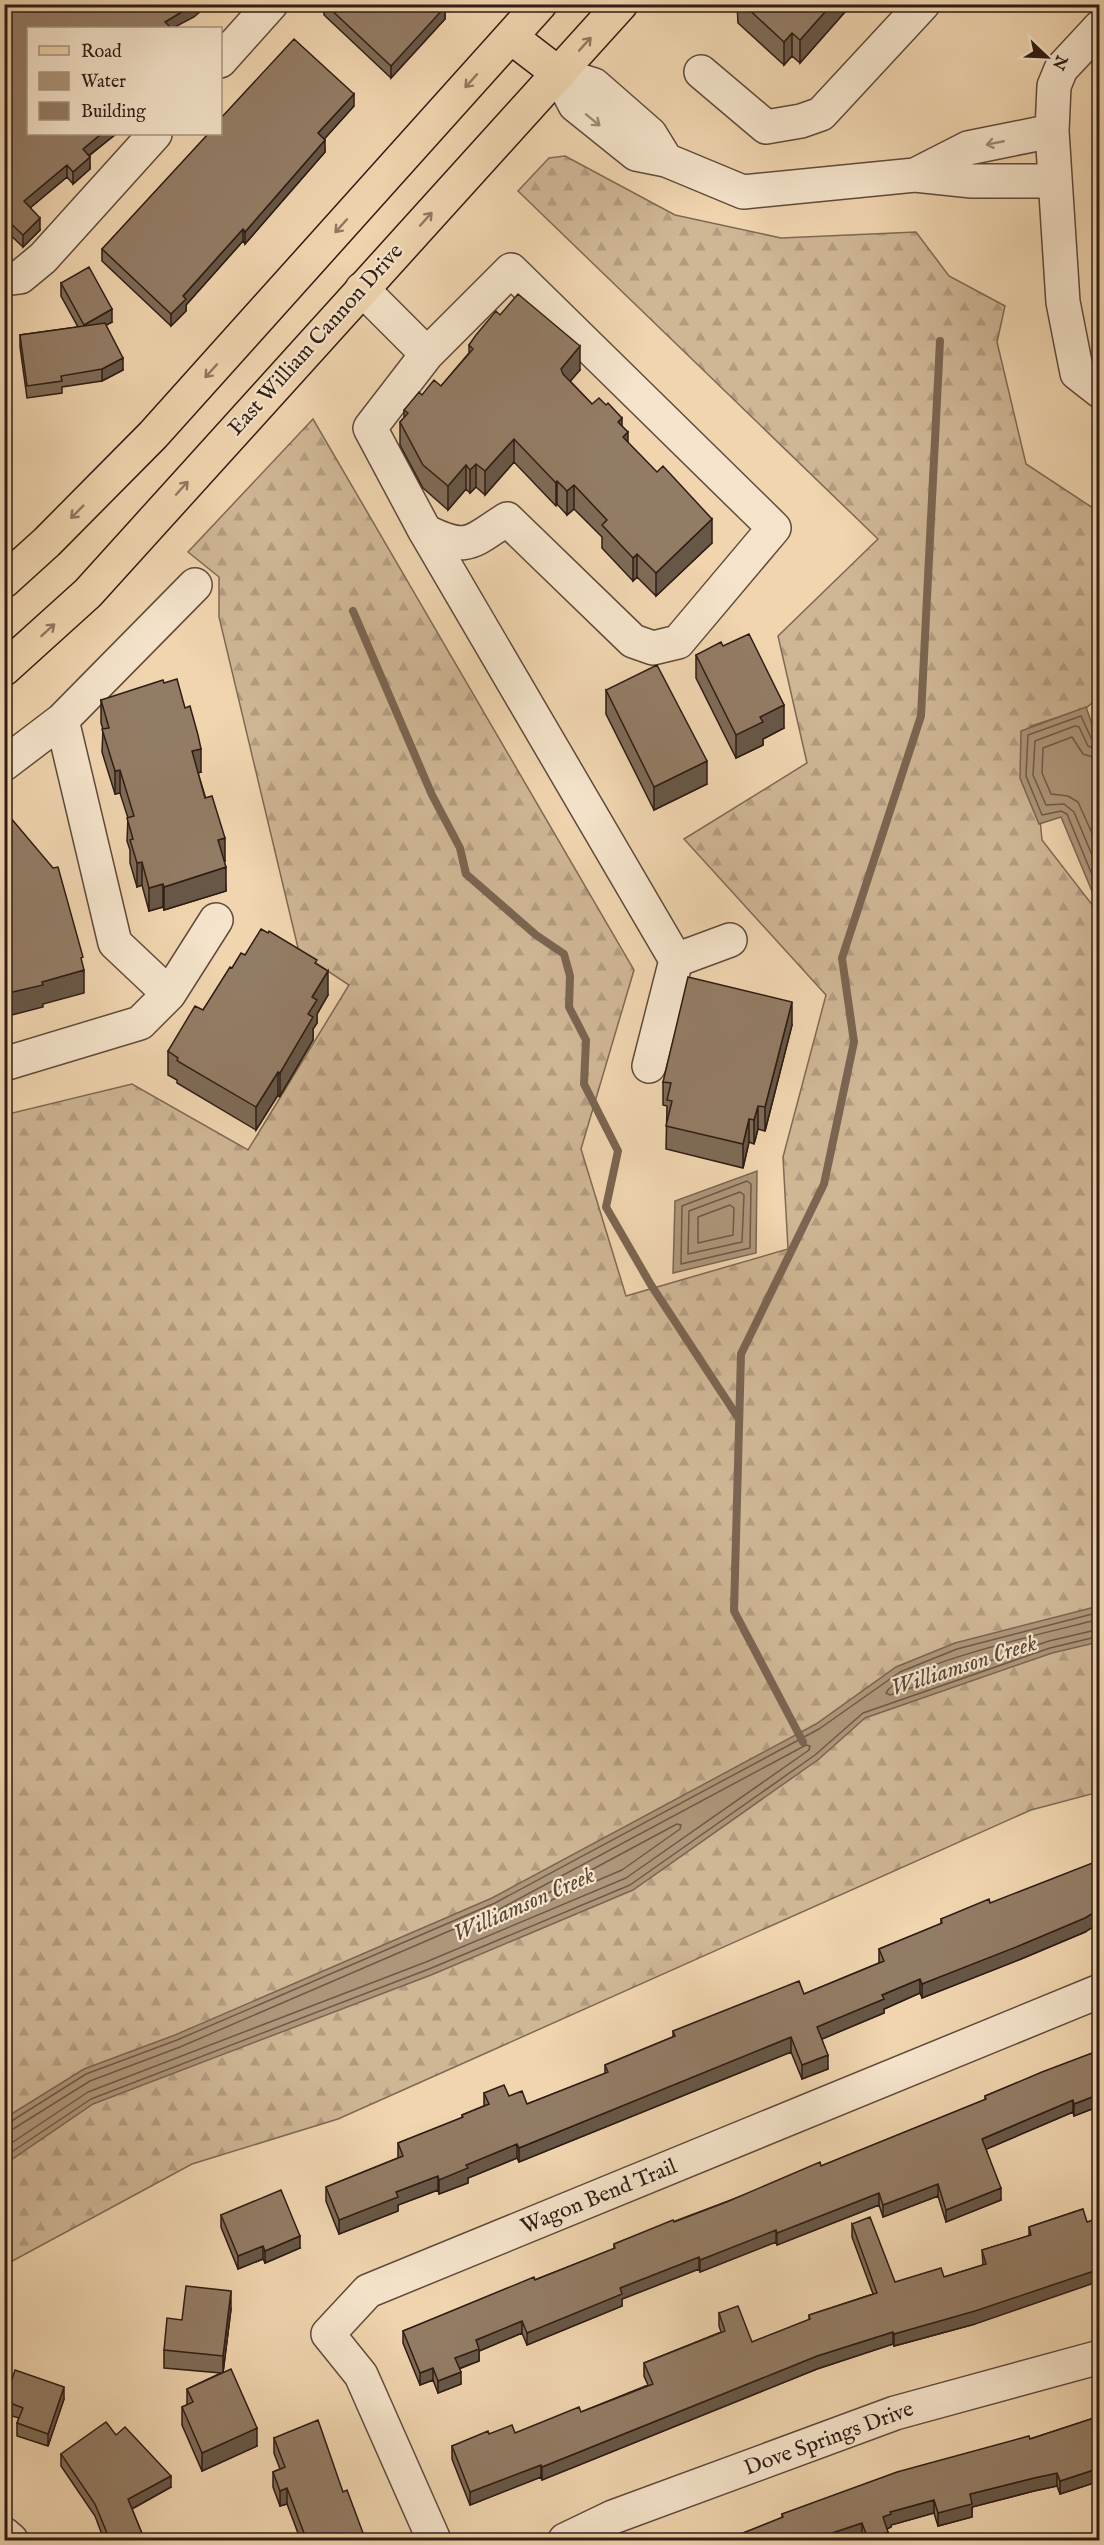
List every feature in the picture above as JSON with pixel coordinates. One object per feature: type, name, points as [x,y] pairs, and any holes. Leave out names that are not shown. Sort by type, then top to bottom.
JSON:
[{"type":"main road","points":[[4,581],[47,542],[153,435],[540,4]]},
{"type":"main road","name":"East William Cannon Drive","points":[[4,669],[88,593],[621,4]]},
{"type":"main road","points":[[511,37],[559,74]]},
{"type":"street","points":[[222,59],[271,4]]},
{"type":"street","points":[[701,72],[766,127],[801,122],[821,114],[923,4]]},
{"type":"street","points":[[1100,27],[1061,69],[1054,86],[1052,131],[1063,302],[1077,373],[1100,391]]},
{"type":"street","points":[[559,74],[594,85],[650,134],[666,160],[743,192],[915,175],[972,181],[1054,182]]},
{"type":"street","points":[[915,175],[968,148],[1052,131]]},
{"type":"street","points":[[4,279],[20,276],[43,258],[154,135]]},
{"type":"street","points":[[425,531],[446,542],[470,544],[507,519],[633,641],[653,648],[678,642],[774,528],[520,280],[427,354],[370,428],[425,531],[676,960],[649,1066]]},
{"type":"street","points":[[362,289],[427,354]]},
{"type":"street","points":[[13,757],[62,720],[195,585]]},
{"type":"street","points":[[62,720],[115,943],[169,994]]},
{"type":"street","points":[[4,1064],[140,1023],[169,994],[216,920]]},
{"type":"street","points":[[676,960],[729,940]]},
{"type":"street","name":"Wagon Bend Trail","points":[[434,2541],[361,2375],[328,2334],[368,2291],[1100,1991]]},
{"type":"street","name":"Dove Springs Drive","points":[[565,2541],[618,2529],[895,2413],[1100,2357]]},
{"type":"street","points":[[4,2534],[11,2541]]},
{"type":"green space","points":[[565,156],[675,215],[781,238],[916,232],[949,276],[1005,306],[997,342],[1026,464],[1099,512],[1099,697],[1086,708],[1031,726],[1042,840],[1093,906],[1099,905],[1099,1792],[1031,1810],[338,2119],[192,2164],[5,2265],[4,1115],[132,1084],[248,1150],[349,985],[299,952],[219,617],[219,577],[188,552],[313,419],[634,970],[581,1149],[626,1296],[788,1249],[783,1157],[826,995],[684,839],[807,763],[778,636],[878,539],[518,191],[549,158]]},
{"type":"water","points":[[1086,707],[1099,744],[1099,908],[1061,817],[1039,824],[1020,778],[1021,731]]},
{"type":"water","points":[[757,1171],[756,1253],[673,1273],[675,1201]]},
{"type":"water","name":"Williamson Creek","points":[[1099,1606],[1099,1642],[1052,1653],[865,1718],[819,1759],[633,1890],[431,1975],[93,2104],[5,2164],[5,2118],[84,2069],[175,2035],[492,1898],[816,1724],[896,1667],[955,1643]]},
{"type":"building","points":[[4,4],[195,4],[165,22],[170,27],[27,27],[27,135],[100,135],[83,149],[90,157],[73,172],[67,165],[24,201],[40,218],[23,235],[4,217]]},
{"type":"building","points":[[325,4],[443,4],[445,7],[391,66]]},
{"type":"building","points":[[743,4],[832,4],[800,40],[792,33],[784,42]]},
{"type":"building","points":[[294,39],[354,94],[318,133],[325,140],[245,232],[243,229],[183,296],[186,299],[171,314],[102,249],[207,135],[222,135],[222,117]]},
{"type":"building","points":[[89,267],[112,309],[84,325],[61,283]]},
{"type":"building","points":[[518,294],[580,346],[561,369],[563,374],[592,404],[599,398],[606,405],[608,403],[622,418],[618,422],[628,432],[623,437],[657,472],[663,466],[712,519],[656,573],[637,554],[633,558],[602,525],[607,520],[574,485],[567,491],[557,481],[556,483],[514,439],[485,471],[476,464],[470,470],[466,465],[448,486],[423,465],[400,422],[408,413],[404,410],[419,392],[422,395],[434,380],[441,386],[473,349],[469,345],[496,311],[500,315]]},
{"type":"building","points":[[105,323],[123,358],[102,369],[61,376],[62,381],[27,386],[20,335]]},
{"type":"building","points":[[749,634],[784,705],[760,717],[763,722],[736,735],[696,655],[721,642],[723,646]]},
{"type":"building","points":[[657,665],[707,761],[654,787],[606,690]]},
{"type":"building","points":[[177,679],[185,708],[190,706],[198,735],[201,749],[192,751],[205,798],[212,796],[225,838],[218,840],[226,867],[164,887],[163,884],[149,888],[142,862],[137,863],[130,840],[133,839],[127,818],[134,816],[120,770],[115,771],[102,729],[109,728],[101,700],[163,680],[164,683]]},
{"type":"building","points":[[4,810],[53,868],[58,867],[83,957],[81,958],[84,970],[42,982],[43,985],[4,994]]},
{"type":"building","points":[[261,929],[268,933],[269,931],[317,960],[315,963],[328,971],[312,997],[317,1000],[308,1014],[313,1017],[280,1073],[278,1072],[256,1107],[179,1062],[178,1058],[168,1051],[195,1006],[203,1010],[230,967],[232,968],[241,953],[245,955]]},
{"type":"building","points":[[688,977],[792,1002],[765,1107],[758,1106],[754,1120],[749,1119],[743,1144],[666,1126],[672,1101],[667,1100],[671,1083],[663,1082]]},
{"type":"building","points":[[1100,1860],[1100,1909],[1085,1918],[1021,1945],[922,1984],[920,1979],[882,1995],[884,1999],[817,2027],[828,2055],[802,2065],[791,2037],[519,2148],[517,2144],[466,2165],[468,2168],[439,2180],[438,2176],[396,2192],[398,2197],[339,2220],[326,2187],[403,2156],[398,2143],[489,2104],[484,2093],[504,2085],[509,2096],[522,2091],[527,2104],[608,2072],[605,2065],[675,2036],[673,2031],[799,1981],[804,1994],[884,1961],[879,1949],[942,1923],[941,1919],[989,1899],[990,1903]]},
{"type":"building","points":[[1100,2050],[1100,2094],[1074,2104],[1073,2100],[982,2139],[1001,2188],[946,2210],[938,2184],[883,2205],[879,2193],[777,2233],[776,2230],[620,2288],[622,2294],[527,2333],[522,2321],[476,2340],[479,2349],[455,2358],[461,2372],[438,2381],[433,2368],[420,2373],[403,2331],[534,2277],[535,2280],[615,2248],[614,2244],[673,2220],[674,2222],[729,2201],[820,2162],[821,2166],[986,2099],[985,2096],[1042,2072]]},
{"type":"building","points":[[281,2190],[300,2236],[265,2251],[263,2246],[238,2256],[221,2215]]},
{"type":"building","points":[[1083,2209],[1087,2222],[1100,2219],[1100,2269],[975,2311],[894,2334],[893,2332],[817,2356],[542,2467],[541,2465],[470,2492],[452,2446],[488,2431],[489,2434],[512,2425],[515,2433],[579,2407],[581,2412],[653,2384],[644,2363],[725,2331],[719,2313],[738,2306],[752,2342],[810,2319],[809,2315],[877,2293],[852,2224],[870,2217],[895,2282],[941,2268],[944,2277],[986,2264],[982,2250],[1031,2235],[1029,2227]]},
{"type":"building","points":[[186,2286],[231,2291],[223,2356],[164,2350],[167,2318],[182,2320]]},
{"type":"building","points":[[231,2369],[257,2428],[202,2453],[182,2407],[193,2402],[187,2389]]},
{"type":"building","points":[[15,2370],[64,2387],[48,2434],[17,2423],[23,2408],[5,2401]]},
{"type":"building","points":[[1100,2416],[1100,2468],[1060,2481],[1057,2473],[970,2494],[972,2504],[938,2513],[934,2500],[890,2512],[891,2514],[883,2517],[888,2532],[868,2539],[862,2523],[820,2537],[821,2541],[723,2541],[783,2517],[782,2514],[897,2472],[1029,2436],[1030,2439]]},
{"type":"building","points":[[318,2420],[343,2492],[347,2490],[366,2541],[307,2541],[287,2488],[280,2491],[273,2472],[285,2467],[274,2438]]},
{"type":"building","points":[[106,2422],[116,2435],[125,2427],[171,2476],[128,2499],[145,2541],[103,2541],[109,2538],[95,2504],[61,2454]]},
{"type":"waterway","points":[[803,1742],[734,1611],[741,1354],[824,1184],[854,1042],[842,958],[921,716],[940,341]]},
{"type":"waterway","points":[[353,611],[432,795],[460,848],[466,874],[536,935],[564,954],[570,976],[569,1007],[586,1040],[584,1084],[618,1151],[606,1207],[651,1285],[739,1419]]}]
